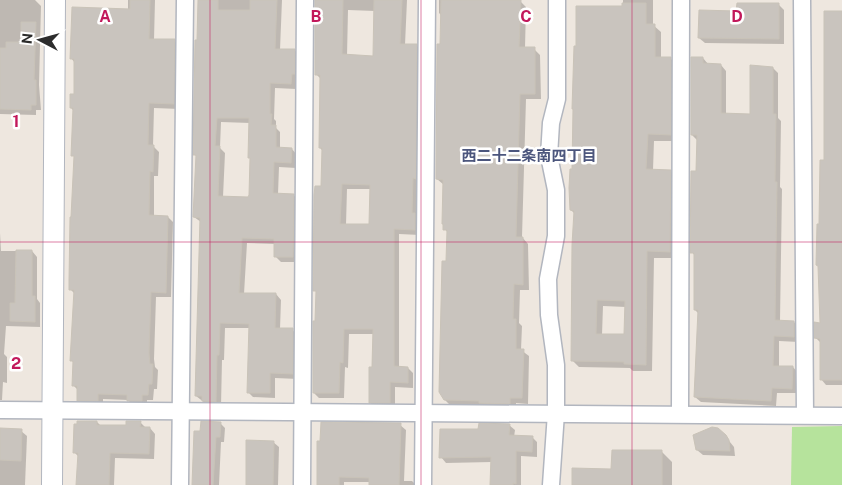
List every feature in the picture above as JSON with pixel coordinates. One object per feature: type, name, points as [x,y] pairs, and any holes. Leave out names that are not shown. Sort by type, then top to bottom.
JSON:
[{"type":"street","points":[[52,485],[55,0]]},
{"type":"street","points":[[180,485],[185,0]]},
{"type":"street","points":[[302,485],[305,0]]},
{"type":"street","points":[[423,485],[427,0]]},
{"type":"street","points":[[552,485],[556,413],[556,365],[549,315],[548,279],[556,236],[556,190],[549,156],[551,123],[557,99],[557,0]]},
{"type":"street","points":[[680,414],[681,0]]},
{"type":"street","points":[[802,0],[805,415]]},
{"type":"street","points":[[0,410],[842,416]]},
{"type":"green space","points":[[842,426],[842,485],[791,485],[792,427]]},
{"type":"building","points":[[130,0],[150,0],[149,39],[175,39],[174,104],[149,103],[148,145],[154,145],[153,172],[150,171],[149,215],[168,216],[166,293],[151,292],[149,353],[150,364],[153,364],[152,384],[149,384],[148,395],[142,395],[142,401],[127,401],[127,395],[98,394],[98,401],[77,401],[77,386],[72,386],[73,361],[70,361],[74,290],[69,290],[70,217],[74,156],[71,156],[73,108],[70,108],[70,94],[74,94],[74,59],[70,59],[72,7],[130,9]]},
{"type":"building","points":[[198,0],[218,0],[218,10],[250,10],[250,0],[277,0],[275,49],[295,49],[295,74],[292,74],[291,84],[270,83],[271,125],[276,125],[276,147],[292,148],[291,163],[274,162],[273,193],[294,194],[293,257],[274,257],[274,239],[242,238],[239,293],[276,293],[275,328],[293,328],[293,374],[270,373],[270,393],[247,393],[249,324],[220,323],[216,402],[202,401],[202,396],[195,396],[200,218],[193,217],[196,155],[193,155],[195,40],[197,40]],"holes":[[[217,118],[249,118],[249,195],[248,197],[218,196],[220,146],[215,146]]]},
{"type":"building","points":[[315,0],[343,0],[342,54],[373,56],[374,0],[402,0],[400,44],[417,44],[416,179],[413,178],[412,213],[415,213],[415,230],[394,229],[394,366],[408,367],[408,383],[390,382],[390,403],[369,403],[369,367],[372,367],[373,329],[344,329],[343,363],[340,362],[339,393],[313,393],[313,321],[315,321],[316,291],[313,291],[314,195],[315,186],[321,186],[322,148],[319,148],[320,75],[315,75]],"holes":[[[342,184],[370,185],[369,224],[340,224]]]},
{"type":"building","points":[[441,0],[521,0],[519,47],[535,47],[535,94],[520,94],[516,237],[523,237],[523,285],[514,284],[513,319],[516,319],[516,349],[524,349],[522,398],[510,398],[510,404],[444,400],[439,392],[442,261],[446,261],[447,230],[443,230],[442,224],[443,180],[436,179],[437,44],[440,44]]},
{"type":"building","points":[[622,3],[646,3],[646,24],[655,24],[655,57],[671,57],[671,135],[648,134],[646,169],[671,170],[670,252],[647,251],[646,365],[624,364],[624,362],[571,361],[574,211],[570,210],[569,188],[570,169],[572,169],[576,6],[622,6]],"holes":[[[597,300],[625,301],[624,334],[596,334]]]},
{"type":"building","points":[[737,3],[779,3],[779,39],[698,38],[699,10],[736,11]]},
{"type":"building","points":[[824,11],[842,11],[842,380],[820,380],[820,339],[814,338],[814,322],[820,323],[818,266],[816,265],[820,160],[824,160]]},
{"type":"building","points":[[21,22],[36,22],[34,80],[36,80],[36,105],[31,105],[31,110],[0,109],[0,48],[6,48],[6,42],[21,42]]},
{"type":"building","points":[[691,57],[703,57],[703,63],[721,64],[721,113],[750,114],[750,65],[773,67],[773,114],[776,114],[775,182],[777,182],[775,320],[794,321],[794,337],[774,336],[773,366],[793,366],[792,389],[772,388],[771,401],[694,397],[698,310],[694,310],[694,253],[690,253],[691,171],[696,171],[697,135],[691,135]]},
{"type":"building","points":[[16,250],[32,250],[32,296],[35,296],[35,322],[10,321],[10,303],[15,303]]},
{"type":"building","points":[[77,421],[97,421],[97,425],[126,425],[126,421],[141,421],[140,427],[150,427],[149,454],[110,453],[109,485],[76,485],[78,453],[73,453],[74,424],[77,424]]},
{"type":"building","points":[[201,421],[221,422],[220,437],[216,437],[213,485],[192,485],[194,431],[200,431]]},
{"type":"building","points":[[321,422],[401,423],[399,485],[369,485],[369,478],[339,477],[339,485],[317,485],[317,441],[320,441]]},
{"type":"building","points":[[479,423],[510,424],[509,435],[533,436],[532,452],[516,451],[516,484],[490,485],[491,457],[439,458],[440,429],[478,429]]},
{"type":"building","points":[[712,427],[718,428],[726,435],[729,440],[730,451],[696,450],[693,435]]},
{"type":"building","points":[[0,428],[22,429],[21,461],[0,460]]},
{"type":"building","points":[[246,440],[274,441],[273,485],[246,485]]},
{"type":"building","points":[[612,450],[662,450],[662,485],[572,485],[572,468],[611,469]]},
{"type":"district","name":"西二十二条南四丁目","points":[[529,156]]}]
